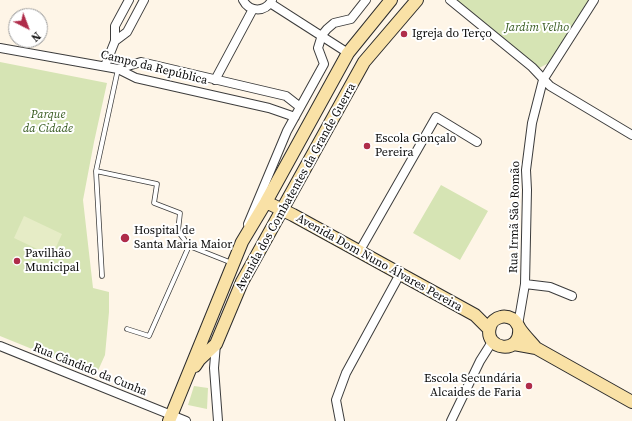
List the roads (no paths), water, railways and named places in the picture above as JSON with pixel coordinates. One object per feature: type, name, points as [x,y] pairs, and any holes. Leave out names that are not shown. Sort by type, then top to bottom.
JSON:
[{"type":"main road","name":"Avenida dos Combatentes da Grande Guerra","points":[[170,418],[232,263],[242,242],[349,53],[391,0]]},
{"type":"main road","name":"Avenida dos Combatentes da Grande Guerra","points":[[186,379],[199,360],[216,344],[242,282],[360,69],[417,0]]},
{"type":"main road","points":[[360,69],[352,66],[349,53],[362,50],[368,58]]},
{"type":"main road","name":"Avenida Dom Nuno Álvares Pereira","points":[[266,202],[493,324],[504,316],[515,323]]},
{"type":"main road","points":[[232,263],[242,264],[249,269]]},
{"type":"main road","points":[[228,275],[235,280],[242,282]]},
{"type":"main road","points":[[493,324],[490,337],[492,342],[502,347],[511,346],[519,337],[515,323]]},
{"type":"main road","points":[[515,323],[536,348]]},
{"type":"main road","points":[[514,344],[536,348],[632,402]]},
{"type":"street","points":[[105,66],[115,41],[115,26],[129,0]]},
{"type":"street","points":[[115,41],[127,32],[144,0]]},
{"type":"street","points":[[243,0],[248,7],[260,10],[271,2],[349,53]]},
{"type":"street","points":[[242,242],[262,187],[287,131],[324,64],[318,48],[322,35],[334,23],[351,19],[366,0]]},
{"type":"street","points":[[450,0],[532,67],[550,86],[632,135]]},
{"type":"street","name":"Rua Irmã São Romão","points":[[515,323],[522,304],[525,284],[526,170],[532,123],[543,80],[594,0]]},
{"type":"street","points":[[215,80],[253,9]]},
{"type":"street","name":"Campo da República","points":[[2,47],[83,64],[118,69],[136,78],[269,108],[295,116]]},
{"type":"street","points":[[118,69],[141,62],[286,96],[300,107]]},
{"type":"street","points":[[359,252],[436,117],[477,142]]},
{"type":"street","points":[[262,187],[266,202]]},
{"type":"street","points":[[340,421],[336,400],[346,373],[400,274]]},
{"type":"street","name":"Rua Irmã São Romão","points":[[525,284],[550,286],[572,296]]},
{"type":"street","points":[[515,323],[522,304]]},
{"type":"street","points":[[451,421],[480,361],[492,342]]},
{"type":"street","points":[[216,344],[214,368],[218,421]]},
{"type":"street","name":"Rua Cândido da Cunha","points":[[1,348],[170,418],[186,421]]},
{"type":"lane","points":[[102,276],[96,171],[118,69]]},
{"type":"lane","points":[[96,171],[157,184],[154,203],[180,213],[178,231],[189,246],[232,263]]},
{"type":"lane","points":[[127,329],[149,336],[189,246]]},
{"type":"place","name":"Igreja do Terço","points":[[404,34]]},
{"type":"place","name":"Escola Gonçalo Pereira","points":[[367,146]]},
{"type":"place","name":"Hospital de Santa Maria Maior","points":[[125,238]]},
{"type":"place","name":"Pavilhão Municipal","points":[[17,261]]},
{"type":"place","name":"Escola Secundária Alcaides de Faria","points":[[529,386]]},
{"type":"park label","name":"Jardim Velho","points":[[537,28]]},
{"type":"park label","name":"Parque da Cidade","points":[[48,122]]}]
